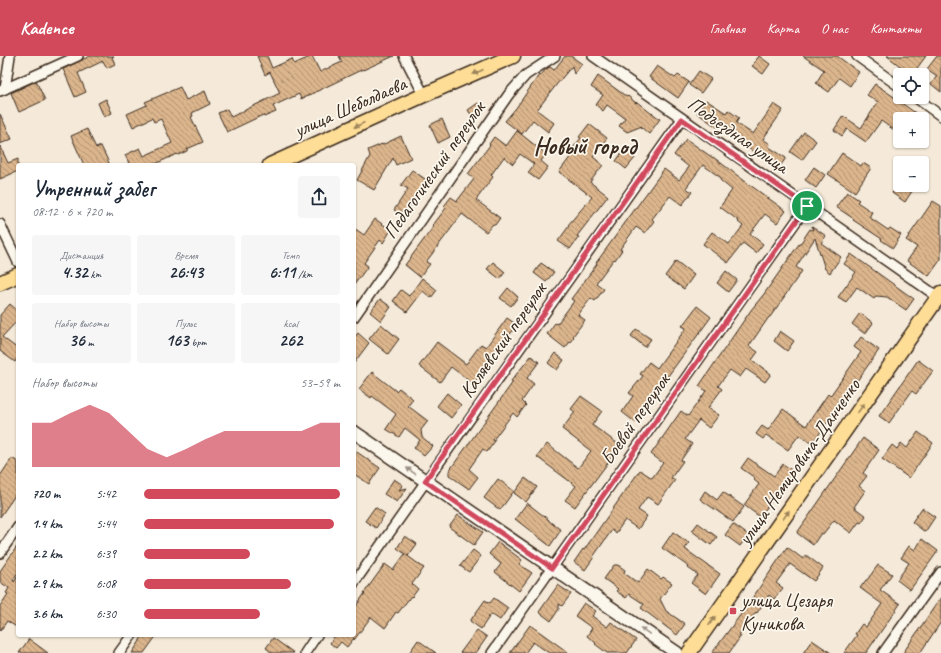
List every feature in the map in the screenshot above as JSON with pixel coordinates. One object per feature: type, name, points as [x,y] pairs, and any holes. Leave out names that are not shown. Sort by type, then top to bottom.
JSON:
[{"type":"main road","name":"улица Шеболдаева","points":[[274,163],[513,56]]},
{"type":"main road","points":[[0,283],[16,276]]},
{"type":"main road","name":"улица Немировича-Данченко","points":[[689,653],[940,297]]},
{"type":"street","points":[[3,90],[10,56]]},
{"type":"street","points":[[3,90],[78,56]]},
{"type":"street","points":[[404,56],[424,95]]},
{"type":"street","name":"Педагогический переулок","points":[[356,314],[509,94],[526,75],[555,56]]},
{"type":"street","name":"Подъездная улица","points":[[593,56],[940,297]]},
{"type":"street","points":[[857,56],[893,82]]},
{"type":"street","points":[[925,104],[941,116]]},
{"type":"street","name":"Каляевский переулок","points":[[356,580],[682,119]]},
{"type":"street","name":"Боевой переулок","points":[[492,653],[807,206]]},
{"type":"street","points":[[0,224],[16,258]]},
{"type":"street","points":[[356,433],[678,653]]},
{"type":"street","points":[[0,553],[16,530]]},
{"type":"street","points":[[883,653],[941,572]]},
{"type":"street","points":[[120,653],[131,637]]},
{"type":"street","points":[[305,653],[316,637]]},
{"type":"building","points":[[90,56],[114,56],[112,57],[115,64],[107,68],[103,61],[78,73],[86,92],[75,97],[63,69]]},
{"type":"building","points":[[257,56],[267,56],[272,68],[292,59],[294,64],[312,56],[320,72],[342,62],[339,56],[394,56],[363,69],[301,99],[299,94],[273,106],[276,112],[264,117],[263,115],[227,132],[218,113],[227,109],[231,117],[280,93],[270,72],[265,75]]},
{"type":"building","points":[[565,56],[571,56],[582,64],[574,74],[572,66],[537,110],[554,123],[548,132],[533,120],[522,134],[505,121],[539,75],[540,76],[550,67],[554,70]]},
{"type":"building","points":[[759,56],[770,64],[763,74],[752,66]]},
{"type":"building","points":[[803,56],[837,56],[859,72],[850,86],[839,78],[829,92],[816,83],[824,70]]},
{"type":"building","points":[[887,56],[926,56],[917,68],[903,68]]},
{"type":"building","points":[[937,56],[941,56],[941,92],[931,84],[937,76],[928,68]]},
{"type":"building","points":[[657,66],[675,78],[678,75],[689,82],[678,98],[649,77]]},
{"type":"building","points":[[699,71],[711,79],[701,93],[689,85]]},
{"type":"building","points":[[598,76],[660,119],[649,134],[641,127],[642,126],[627,132],[619,126],[625,118],[607,105],[603,111],[596,105],[603,95],[591,87]]},
{"type":"building","points":[[36,81],[45,100],[19,112],[11,93]]},
{"type":"building","points":[[875,84],[893,96],[893,104],[903,104],[914,112],[893,112],[893,129],[881,121],[866,142],[847,129],[842,136],[834,130],[843,116],[861,128],[878,102],[867,95]]},
{"type":"building","points":[[180,87],[186,100],[205,91],[210,104],[192,113],[193,116],[191,117],[203,142],[187,149],[187,151],[157,163],[129,163],[125,155],[140,148],[144,156],[172,143],[161,119],[154,122],[152,118],[133,127],[127,114],[147,105],[145,102]]},
{"type":"building","points":[[106,99],[112,113],[104,117],[98,103]]},
{"type":"building","points":[[706,100],[726,113],[728,110],[739,118],[736,123],[753,134],[774,104],[783,110],[763,139],[770,144],[769,147],[786,158],[778,169],[697,113]]},
{"type":"building","points":[[478,103],[484,111],[474,119],[468,110]]},
{"type":"building","points":[[0,114],[12,139],[0,144]]},
{"type":"building","points":[[442,119],[450,137],[438,143],[430,125]]},
{"type":"building","points":[[589,124],[607,138],[593,157],[603,165],[590,182],[608,196],[577,236],[579,237],[570,249],[558,241],[569,226],[568,225],[592,197],[559,172],[571,156],[568,154],[581,138],[579,137]]},
{"type":"building","points":[[87,129],[96,148],[101,146],[109,163],[83,163],[71,136]]},
{"type":"building","points":[[517,131],[546,154],[541,161],[548,167],[538,180],[528,173],[534,164],[520,154],[513,164],[504,157],[491,175],[493,177],[476,200],[500,218],[495,225],[493,224],[486,232],[462,214],[426,262],[430,264],[420,277],[405,265],[446,208],[444,206],[451,197],[457,201],[474,179],[468,174],[490,145],[489,144],[494,137],[506,146]]},
{"type":"building","points":[[804,132],[816,141],[802,160],[790,152]]},
{"type":"building","points":[[401,136],[411,158],[396,165],[393,158],[374,190],[357,180],[370,156],[368,150]]},
{"type":"building","points":[[686,139],[786,211],[777,223],[765,214],[750,234],[763,244],[756,253],[743,243],[728,263],[703,244],[712,232],[729,244],[743,226],[738,222],[739,221],[720,207],[732,190],[720,180],[721,178],[703,165],[686,188],[692,192],[682,205],[670,196],[652,219],[654,221],[645,233],[636,227],[620,249],[622,250],[615,260],[614,259],[596,283],[604,289],[595,301],[591,298],[578,315],[585,320],[565,348],[547,334],[555,323],[557,324],[574,301],[571,299],[664,169],[679,180],[689,167],[674,155]]},
{"type":"building","points":[[0,146],[8,163],[18,159],[18,163],[16,163],[16,172],[0,179]]},
{"type":"building","points":[[624,150],[635,158],[626,169],[616,161]]},
{"type":"building","points":[[842,153],[861,166],[863,163],[871,168],[855,192],[828,174]]},
{"type":"building","points":[[814,167],[825,175],[816,188],[805,180]]},
{"type":"building","points":[[412,170],[428,181],[403,216],[394,210],[408,189],[401,185]]},
{"type":"building","points":[[847,192],[859,200],[857,202],[872,212],[869,217],[888,230],[890,228],[901,235],[893,248],[836,207]]},
{"type":"building","points":[[893,192],[911,192],[905,202],[892,193]]},
{"type":"building","points":[[933,201],[941,206],[941,259],[929,276],[907,261],[917,247],[906,240]]},
{"type":"building","points":[[375,219],[391,230],[383,243],[380,240],[364,263],[368,266],[356,282],[356,229],[364,235]]},
{"type":"building","points":[[812,226],[826,236],[821,243],[841,257],[830,273],[825,269],[815,238],[796,267],[802,271],[749,346],[758,352],[752,360],[771,374],[765,382],[746,369],[740,377],[730,370],[718,386],[722,389],[708,408],[719,415],[709,428],[699,420],[685,439],[692,444],[681,460],[683,461],[671,478],[675,480],[658,504],[647,497],[638,510],[647,516],[638,529],[625,520],[616,533],[612,530],[585,570],[574,562],[640,470],[652,478],[663,463],[651,454],[681,411],[688,416],[706,391],[699,386],[751,310],[799,244],[810,229],[813,230]]},
{"type":"building","points":[[851,254],[914,299],[906,310],[887,297],[876,296],[874,299],[857,287],[846,302],[838,297],[856,272],[844,264]]},
{"type":"building","points":[[676,261],[694,275],[684,289],[665,276]]},
{"type":"building","points":[[493,262],[505,272],[500,279],[487,269]]},
{"type":"building","points":[[541,263],[554,272],[546,282],[534,273]]},
{"type":"building","points":[[726,271],[737,280],[728,292],[717,283]]},
{"type":"building","points":[[422,278],[437,290],[431,298],[423,291],[407,312],[393,301],[401,290],[409,296]]},
{"type":"building","points":[[508,288],[518,297],[511,306],[500,298]]},
{"type":"building","points":[[380,299],[391,307],[381,321],[370,312]]},
{"type":"building","points":[[10,304],[16,309],[16,322],[2,337],[16,348],[15,362],[0,351],[0,315]]},
{"type":"building","points":[[697,306],[711,317],[636,423],[622,412],[633,396],[629,393],[643,376],[640,374],[649,362],[657,368],[686,328],[682,326]]},
{"type":"building","points":[[860,313],[873,323],[865,334],[852,324]]},
{"type":"building","points":[[507,318],[517,325],[495,354],[497,355],[473,384],[451,367],[440,382],[419,366],[437,342],[466,364],[481,344],[486,347]]},
{"type":"building","points":[[381,324],[399,339],[388,354],[369,339]]},
{"type":"building","points":[[636,329],[651,339],[645,347],[631,336]]},
{"type":"building","points":[[780,331],[794,341],[787,351],[774,341]]},
{"type":"building","points":[[358,333],[369,343],[356,360],[356,336]]},
{"type":"building","points":[[861,337],[879,350],[812,444],[799,435],[788,450],[766,435],[763,439],[756,434],[762,426],[768,430],[783,409],[806,426],[828,394],[830,396],[861,352],[854,347]]},
{"type":"building","points":[[555,353],[564,360],[557,370],[548,363]]},
{"type":"building","points":[[531,356],[539,362],[527,378],[534,384],[522,401],[526,405],[517,417],[513,413],[493,440],[495,441],[487,452],[483,449],[469,469],[478,477],[469,489],[449,475],[449,471],[513,382],[511,381]]},
{"type":"building","points":[[918,360],[933,371],[916,394],[912,391],[889,423],[879,416]]},
{"type":"building","points":[[372,372],[396,391],[399,388],[413,399],[408,406],[428,421],[421,430],[422,437],[433,446],[424,456],[414,448],[420,440],[405,428],[399,437],[386,429],[396,414],[372,396],[371,398],[359,389]]},
{"type":"building","points":[[447,393],[461,405],[451,418],[437,406]]},
{"type":"building","points":[[581,396],[602,411],[592,425],[621,446],[575,507],[565,500],[576,486],[537,457],[547,444],[578,468],[591,451],[562,429],[575,412],[571,409]]},
{"type":"building","points":[[918,432],[933,443],[909,478],[882,459],[892,445],[897,449],[901,443],[907,448]]},
{"type":"building","points":[[863,438],[879,450],[863,473],[867,476],[859,486],[865,491],[854,507],[866,516],[861,523],[859,522],[851,533],[834,520],[823,534],[821,533],[813,545],[797,533]]},
{"type":"building","points":[[356,451],[380,468],[369,484],[356,475]]},
{"type":"building","points":[[12,458],[16,461],[16,494],[0,517],[0,476]]},
{"type":"building","points":[[748,458],[774,476],[783,464],[793,471],[760,517],[744,505],[759,484],[754,480],[755,478],[741,468]]},
{"type":"building","points":[[525,478],[537,487],[526,502],[514,493]]},
{"type":"building","points":[[394,479],[403,485],[399,490],[407,488],[397,502],[384,494]]},
{"type":"building","points":[[498,479],[514,491],[500,510],[484,498]]},
{"type":"building","points":[[705,491],[717,500],[723,492],[744,507],[733,522],[700,499]]},
{"type":"building","points":[[527,503],[561,530],[550,546],[515,519]]},
{"type":"building","points":[[375,507],[385,514],[376,528],[365,521]]},
{"type":"building","points":[[922,508],[935,517],[925,532],[912,522]]},
{"type":"building","points":[[458,515],[483,532],[474,545],[449,527]]},
{"type":"building","points":[[698,523],[717,537],[711,545],[692,531]]},
{"type":"building","points":[[733,524],[748,535],[740,546],[725,535]]},
{"type":"building","points":[[673,532],[689,543],[685,549],[720,574],[706,594],[691,583],[698,575],[662,548]]},
{"type":"building","points":[[405,536],[417,544],[408,556],[397,548]]},
{"type":"building","points":[[922,539],[938,551],[910,590],[897,580],[909,563],[901,558],[909,546],[915,550]]},
{"type":"building","points":[[498,542],[522,560],[519,564],[532,573],[519,591],[495,572],[501,564],[489,554]]},
{"type":"building","points":[[787,547],[803,559],[806,555],[823,568],[814,581],[790,564],[776,583],[783,588],[774,599],[769,595],[739,635],[741,636],[729,653],[712,653],[747,606]]},
{"type":"building","points":[[16,548],[16,575],[13,580],[14,582],[16,579],[16,627],[7,621],[0,631],[0,606],[8,594],[6,593],[9,588],[0,582],[0,571]]},
{"type":"building","points":[[473,550],[481,556],[469,572],[460,566]]},
{"type":"building","points":[[405,554],[424,568],[412,584],[418,589],[398,613],[396,612],[385,628],[371,617],[354,640],[354,638],[347,647],[341,642],[336,648],[330,643],[334,637],[356,637],[356,606],[385,564],[393,570]]},
{"type":"building","points":[[614,565],[618,565],[625,570],[624,573],[638,583],[648,569],[661,579],[663,577],[672,583],[660,599],[666,611],[685,624],[677,635],[641,608],[644,604],[629,594],[626,598],[616,591],[618,589],[604,579]]},
{"type":"building","points":[[878,565],[892,574],[880,590],[900,604],[866,653],[844,653],[857,635],[855,634],[862,624],[866,627],[882,604],[860,588]]},
{"type":"building","points":[[558,585],[571,594],[562,606],[559,604],[559,609],[551,621],[539,612]]},
{"type":"building","points":[[941,597],[941,622],[920,653],[903,653]]},
{"type":"building","points":[[494,598],[508,608],[500,620],[491,614],[481,629],[470,621],[485,600],[490,603]]},
{"type":"building","points":[[584,603],[596,611],[592,616],[607,627],[611,622],[636,640],[627,653],[607,653],[587,636],[592,628],[575,616]]},
{"type":"building","points":[[530,625],[569,653],[549,653],[533,642],[525,653],[510,653]]},
{"type":"building","points":[[477,630],[487,637],[476,653],[460,653]]},
{"type":"building","points":[[142,637],[156,637],[144,653],[132,653]]},
{"type":"building","points":[[273,638],[294,653],[272,653],[266,648]]},
{"type":"building","points":[[29,639],[48,653],[19,653]]},
{"type":"building","points":[[418,640],[436,653],[409,653]]},
{"type":"building","points":[[812,640],[831,653],[803,653]]},
{"type":"place","name":"улица Цезаря Куникова","points":[[733,611]]},
{"type":"district","name":"Новый город","points":[[585,146]]},
{"type":"route","points":[[682,119],[807,206],[552,568],[425,481],[682,119]]}]
